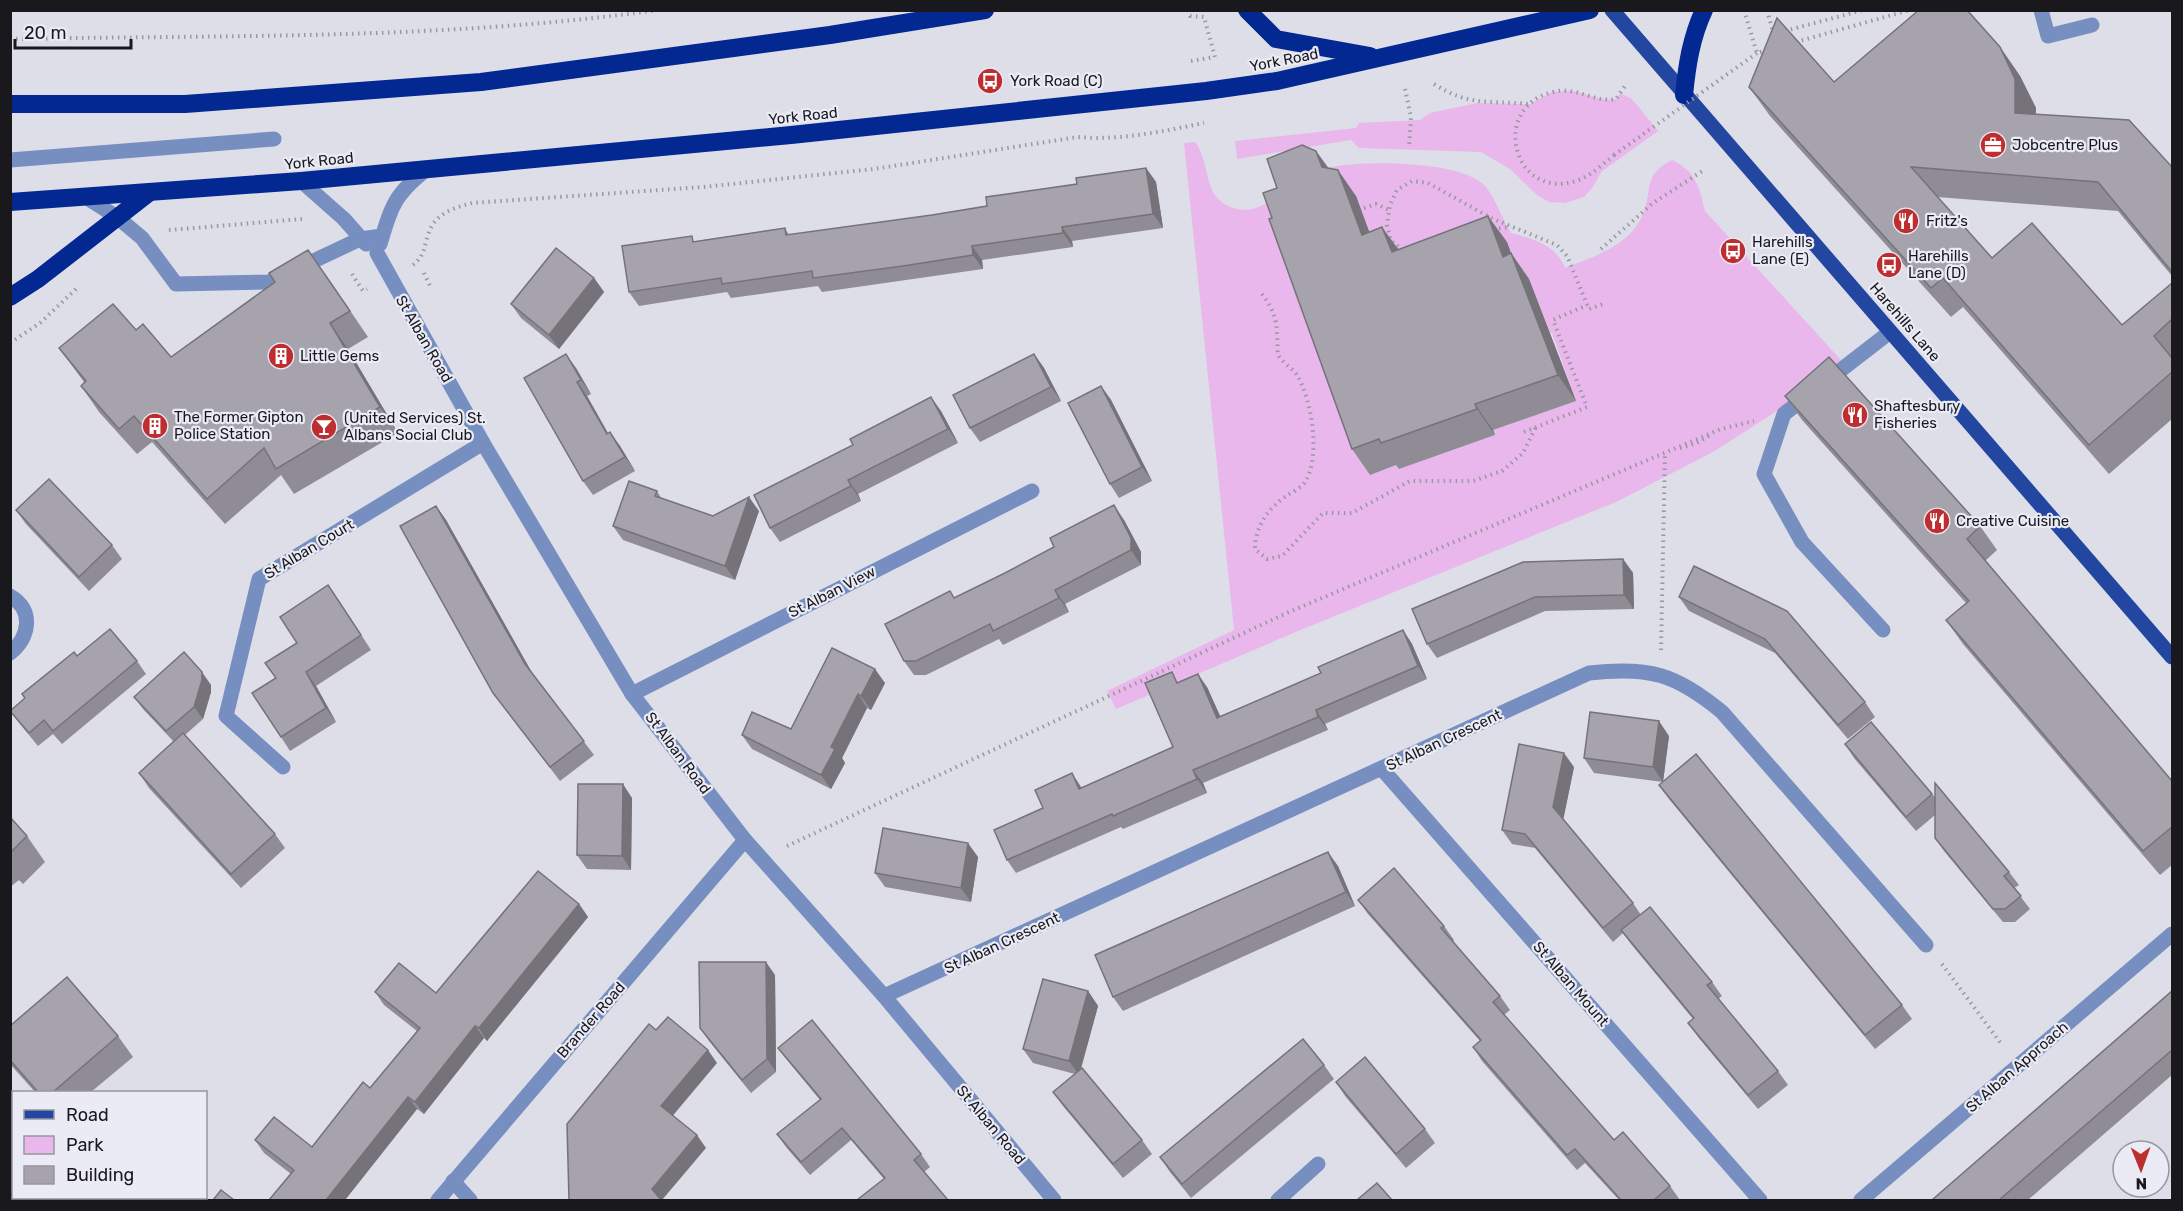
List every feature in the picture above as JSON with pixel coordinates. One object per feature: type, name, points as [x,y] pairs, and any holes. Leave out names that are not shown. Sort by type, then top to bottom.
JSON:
[{"type":"highway","points":[[10,104],[185,104],[481,82],[831,35],[985,10]]},
{"type":"highway","points":[[1247,10],[1276,39],[1378,58]]},
{"type":"highway","name":"York Road","points":[[10,202],[301,181],[791,135],[1206,91],[1277,81],[1590,10]]},
{"type":"highway","points":[[1684,95],[1692,42],[1704,10]]},
{"type":"highway","points":[[10,297],[39,279],[150,192]]},
{"type":"main road","name":"Harehills Lane","points":[[1611,10],[2172,657]]},
{"type":"street","points":[[2041,10],[2048,36],[2092,25]]},
{"type":"street","points":[[10,160],[274,139]]},
{"type":"street","points":[[377,253],[392,203],[403,188],[428,168]]},
{"type":"street","name":"St Alban Road","points":[[301,181],[344,219],[360,239],[377,253],[483,443],[632,694],[760,858],[884,996],[1054,1200]]},
{"type":"street","points":[[87,198],[117,217],[142,238],[176,284],[269,282],[360,239],[382,236]]},
{"type":"street","points":[[1882,630],[1802,542],[1764,474],[1784,414],[1890,333]]},
{"type":"street","name":"St Alban Court","points":[[283,767],[226,716],[259,579],[483,443]]},
{"type":"street","name":"St Alban View","points":[[632,694],[1032,490]]},
{"type":"street","points":[[10,596],[23,607],[28,626],[20,645],[10,653]]},
{"type":"street","name":"St Alban Crescent","points":[[884,996],[1589,673],[1625,669],[1661,674],[1695,689],[1722,712],[1926,945]]},
{"type":"street","name":"St Alban Mount","points":[[1382,769],[1760,1200]]},
{"type":"street","name":"Brander Road","points":[[438,1200],[745,840]]},
{"type":"street","name":"St Alban Approach","points":[[1861,1200],[2172,934]]},
{"type":"street","points":[[1278,1200],[1318,1164]]},
{"type":"street","points":[[453,1181],[470,1200]]},
{"type":"path","points":[[10,39],[397,32],[614,17],[658,10]]},
{"type":"path","points":[[1744,10],[1757,53]]},
{"type":"path","points":[[1767,10],[1773,34],[1863,10]]},
{"type":"path","points":[[1790,44],[1910,10]]},
{"type":"path","points":[[1625,86],[1616,99],[1602,101],[1582,91],[1552,92],[1530,104],[1523,111],[1514,140],[1518,159],[1528,172],[1546,180],[1564,183],[1576,181],[1757,53],[1779,47]]},
{"type":"path","points":[[1434,84],[1452,96],[1477,103],[1530,104]]},
{"type":"path","points":[[1405,89],[1411,117],[1409,148]]},
{"type":"path","points":[[142,238],[159,231],[295,219],[314,224],[338,249],[363,291],[417,262],[425,250],[428,233],[437,219],[452,208],[472,203],[704,187],[852,172],[1078,136],[1094,138]]},
{"type":"path","points":[[1601,249],[1653,202],[1704,170]]},
{"type":"path","points":[[1405,252],[1391,241],[1387,225],[1389,210],[1397,190],[1412,181],[1428,183],[1511,227],[1557,245],[1567,256],[1589,309],[1603,304]]},
{"type":"path","points":[[1364,208],[1376,204],[1389,210]]},
{"type":"path","points":[[1487,231],[1511,227]]},
{"type":"path","points":[[10,343],[40,323],[72,294],[81,281]]},
{"type":"path","points":[[1262,294],[1277,323],[1278,355],[1297,375],[1308,403],[1313,437],[1313,464],[1304,484],[1284,498],[1264,517],[1255,533],[1255,549],[1267,559],[1282,556],[1323,513],[1352,513],[1410,481],[1473,481],[1502,471],[1523,453],[1536,427]]},
{"type":"path","points":[[1524,432],[1587,407],[1553,320],[1587,305]]},
{"type":"path","points":[[760,858],[1289,612],[1721,429],[1784,414]]},
{"type":"path","points":[[1661,674],[1665,453]]},
{"type":"path","points":[[1926,945],[1998,1038]]},
{"type":"green space","points":[[1567,91],[1609,100],[1616,99],[1620,93],[1632,99],[1658,131],[1601,172],[1593,187],[1584,197],[1565,203],[1549,202],[1537,195],[1510,169],[1481,152],[1359,148],[1351,140],[1237,159],[1235,141],[1356,128],[1359,123],[1420,120],[1430,113],[1477,103],[1530,104],[1552,92]]},
{"type":"green space","points":[[1195,142],[1200,149],[1210,185],[1219,200],[1239,209],[1251,209],[1262,205],[1315,171],[1352,164],[1428,166],[1471,176],[1488,189],[1511,233],[1550,248],[1565,268],[1610,248],[1630,234],[1643,214],[1652,177],[1656,171],[1672,160],[1686,170],[1695,181],[1705,211],[1841,360],[1780,409],[1713,452],[1616,502],[1298,631],[1116,709],[1107,691],[1234,630],[1184,143]],"holes":[[[1410,278],[1552,333],[1576,401],[1493,430],[1495,435],[1399,469],[1397,465]]]},
{"type":"building","points":[[1919,10],[1967,10],[2000,47],[2015,79],[2015,113],[2129,120],[2172,167],[2172,272],[2098,182],[1911,167],[1992,258],[2032,223],[2122,325],[2172,283],[2172,319],[2154,336],[2172,358],[2172,372],[2089,445],[1943,278],[1931,288],[1749,87],[1777,18],[1834,82]]},
{"type":"building","points":[[1302,145],[1316,151],[1322,167],[1338,170],[1362,235],[1382,227],[1392,252],[1488,216],[1503,257],[1511,253],[1558,375],[1475,404],[1477,409],[1381,443],[1379,439],[1352,449],[1269,219],[1272,218],[1263,193],[1277,188],[1267,159]]},
{"type":"building","points":[[1146,168],[1153,214],[1062,227],[1063,233],[972,246],[973,255],[903,266],[813,278],[812,271],[722,284],[721,278],[629,292],[622,246],[692,236],[693,242],[785,228],[786,235],[932,215],[987,206],[986,197],[1077,184],[1076,178]]},
{"type":"building","points":[[556,248],[594,278],[549,335],[511,304]]},
{"type":"building","points":[[308,250],[350,311],[330,323],[380,407],[276,469],[264,448],[207,499],[134,416],[119,429],[81,386],[86,381],[59,348],[113,304],[136,330],[143,324],[171,357],[275,282],[269,273]]},
{"type":"building","points":[[566,354],[581,380],[577,382],[607,434],[610,432],[625,457],[583,481],[524,378]]},
{"type":"building","points":[[1034,354],[1051,387],[970,428],[953,395]]},
{"type":"building","points":[[1829,357],[1980,526],[1967,539],[2172,781],[2172,827],[2143,851],[1946,620],[1969,601],[1785,396]]},
{"type":"building","points":[[1101,386],[1142,467],[1110,484],[1068,403]]},
{"type":"building","points":[[931,397],[948,429],[848,480],[851,486],[770,528],[754,495],[853,445],[850,439]]},
{"type":"building","points":[[49,479],[112,545],[79,577],[16,510]]},
{"type":"building","points":[[629,481],[657,491],[655,496],[713,516],[749,497],[725,566],[613,526]]},
{"type":"building","points":[[1114,505],[1131,538],[1131,550],[1055,590],[1059,598],[993,631],[990,624],[916,661],[904,661],[885,624],[950,591],[954,598],[1005,573],[1054,547],[1050,538]]},
{"type":"building","points":[[436,506],[525,664],[584,741],[550,767],[493,693],[400,526]]},
{"type":"building","points":[[1623,559],[1624,595],[1535,597],[1427,644],[1412,609],[1523,562]]},
{"type":"building","points":[[1694,566],[1787,611],[1865,702],[1838,725],[1765,639],[1679,597]]},
{"type":"building","points":[[328,585],[361,635],[306,672],[326,708],[281,737],[252,693],[276,678],[265,663],[297,643],[280,617]]},
{"type":"building","points":[[110,629],[137,661],[53,731],[44,720],[29,733],[10,711],[25,698],[22,694],[74,652],[77,656]]},
{"type":"building","points":[[1403,630],[1418,666],[1316,710],[1318,717],[1193,770],[1197,779],[1007,860],[994,830],[1043,808],[1035,790],[1072,773],[1079,789],[1173,747],[1145,683],[1172,672],[1177,683],[1198,674],[1217,718],[1321,673],[1318,667]]},
{"type":"building","points":[[832,648],[875,669],[861,696],[858,694],[831,747],[835,749],[821,775],[742,735],[752,712],[791,729]]},
{"type":"building","points":[[184,652],[202,672],[202,680],[194,707],[166,731],[134,697]]},
{"type":"building","points":[[1590,712],[1659,721],[1653,767],[1584,758]]},
{"type":"building","points":[[1871,722],[1932,794],[1906,817],[1845,744]]},
{"type":"building","points":[[183,733],[275,834],[231,874],[139,773]]},
{"type":"building","points":[[1519,744],[1564,753],[1553,807],[1633,903],[1603,928],[1525,834],[1502,830]]},
{"type":"building","points":[[1696,754],[1902,1005],[1865,1035],[1659,785]]},
{"type":"building","points":[[1935,783],[2009,872],[2004,876],[2021,896],[2005,909],[1993,909],[1935,838]]},
{"type":"building","points":[[578,784],[623,784],[622,856],[577,855]]},
{"type":"building","points":[[10,817],[27,836],[10,853]]},
{"type":"building","points":[[883,828],[968,843],[961,888],[875,873]]},
{"type":"building","points":[[1328,852],[1346,892],[1113,997],[1095,955]]},
{"type":"building","points":[[1394,868],[1444,926],[1441,928],[1500,996],[1493,1002],[1614,1140],[1623,1132],[1670,1186],[1654,1200],[1621,1200],[1575,1149],[1567,1155],[1473,1047],[1481,1040],[1358,900]]},
{"type":"building","points":[[538,871],[579,904],[479,1028],[475,1026],[415,1102],[408,1097],[326,1200],[269,1200],[294,1170],[255,1140],[274,1117],[312,1147],[363,1082],[370,1088],[420,1028],[375,992],[399,963],[436,993]]},
{"type":"building","points":[[1650,907],[1712,982],[1707,985],[1778,1071],[1748,1095],[1688,1023],[1694,1018],[1621,930]]},
{"type":"building","points":[[699,962],[766,962],[767,1059],[742,1080],[700,1028]]},
{"type":"building","points":[[67,977],[118,1036],[54,1091],[37,1091],[10,1060],[10,1026]]},
{"type":"building","points":[[1043,979],[1088,991],[1069,1061],[1023,1049]]},
{"type":"building","points":[[2172,991],[2172,1050],[1999,1200],[1932,1200]]},
{"type":"building","points":[[668,1017],[708,1050],[661,1106],[697,1135],[652,1189],[661,1200],[569,1200],[567,1124],[649,1024],[656,1030]]},
{"type":"building","points":[[812,1020],[921,1154],[914,1160],[948,1200],[857,1200],[885,1178],[842,1128],[801,1162],[777,1134],[821,1099],[778,1048]]},
{"type":"building","points":[[1303,1039],[1324,1065],[1182,1184],[1160,1157]]},
{"type":"building","points":[[1365,1057],[1425,1129],[1396,1154],[1336,1082]]},
{"type":"building","points":[[1082,1068],[1142,1140],[1113,1164],[1053,1092]]},
{"type":"building","points":[[12,1102],[12,1148],[10,1149],[10,1104]]},
{"type":"building","points":[[1377,1183],[1392,1200],[1357,1200]]},
{"type":"building","points":[[221,1190],[234,1200],[213,1200]]},
{"type":"place","name":"York Road (C)","points":[[990,81]]},
{"type":"place","name":"Jobcentre Plus","points":[[1993,145]]},
{"type":"place","name":"Fritz's","points":[[1906,221]]},
{"type":"place","name":"Harehills Lane (E)","points":[[1733,251]]},
{"type":"place","name":"Harehills Lane (D)","points":[[1889,265]]},
{"type":"place","name":"Little Gems","points":[[281,356]]},
{"type":"place","name":"Shaftesbury Fisheries","points":[[1855,415]]},
{"type":"place","name":"The Former Gipton Police Station","points":[[155,426]]},
{"type":"place","name":"(United Services) St. Albans Social Club","points":[[324,427]]},
{"type":"place","name":"Creative Cuisine","points":[[1937,521]]}]
